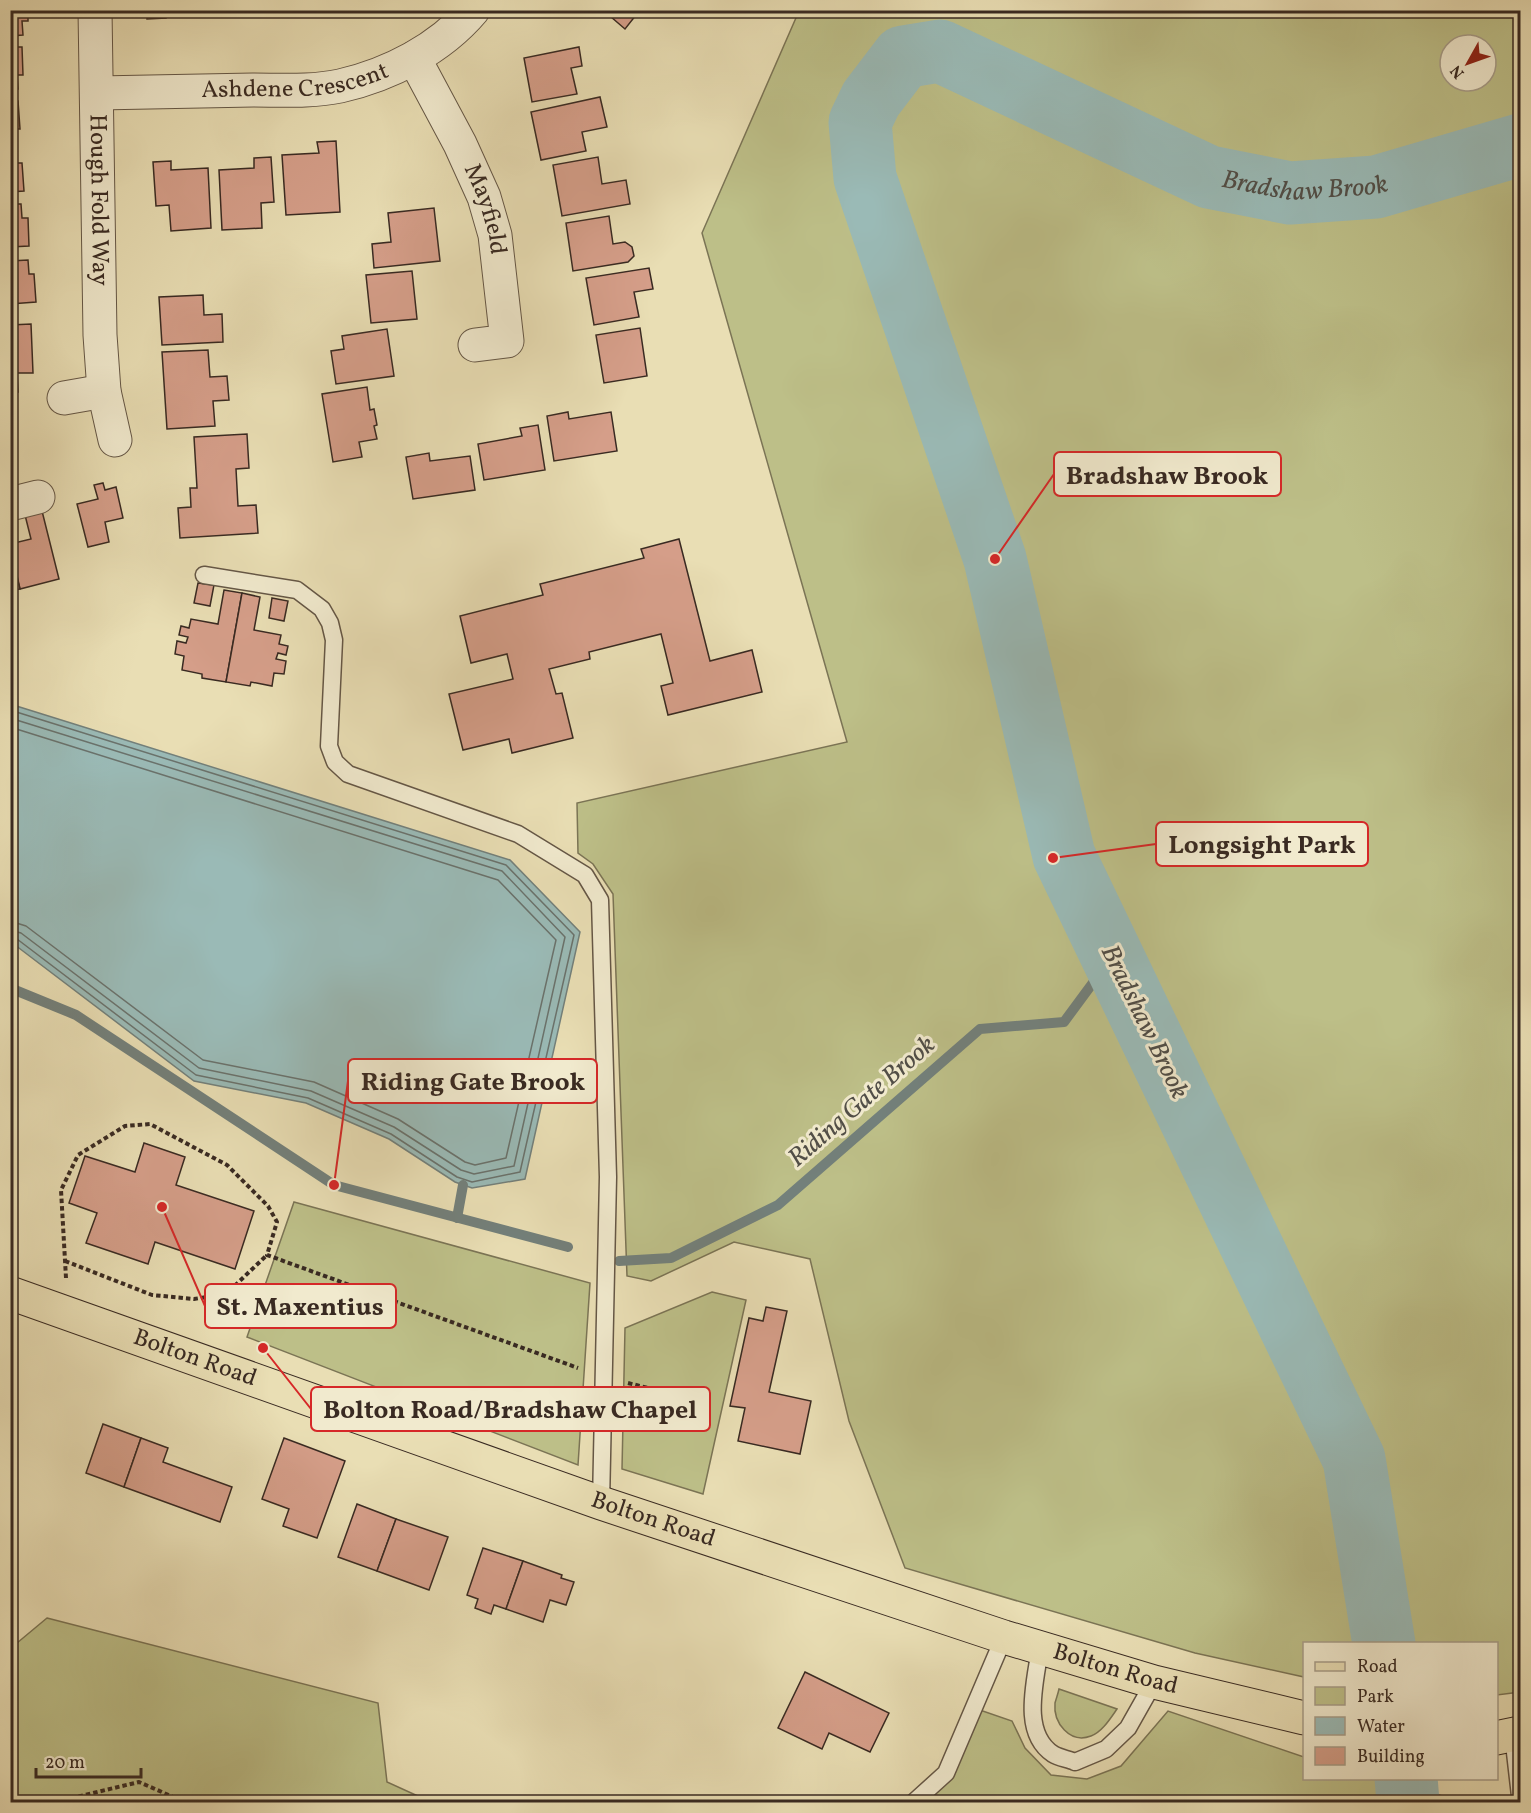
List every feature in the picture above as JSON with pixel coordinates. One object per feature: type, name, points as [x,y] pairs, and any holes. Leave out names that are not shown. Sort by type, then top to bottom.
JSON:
[{"type":"main road","name":"Bolton Road","points":[[10,1293],[601,1503],[1004,1637],[1154,1682],[1303,1718]]},
{"type":"street","name":"Hough Fold Way","points":[[95,10],[100,336],[104,391],[115,440]]},
{"type":"street","name":"Ashdene Crescent","points":[[98,93],[304,89],[339,86],[375,75],[414,58],[439,42],[473,10]]},
{"type":"street","name":"Mayfield","points":[[414,58],[460,144],[484,198],[495,235],[507,341],[475,345]]},
{"type":"street","points":[[64,398],[104,391]]},
{"type":"lane","points":[[204,575],[297,590],[322,609],[330,623],[334,640],[329,747],[334,762],[348,774],[518,834],[585,875],[600,900],[608,1177],[601,1503]]},
{"type":"lane","points":[[914,1803],[946,1773],[1004,1637]]},
{"type":"lane","points":[[1040,1648],[1032,1707],[1035,1732],[1053,1754],[1076,1762],[1106,1749],[1128,1728],[1154,1682]]},
{"type":"lane","points":[[1510,1735],[1521,1796]]},
{"type":"path","points":[[65,1261],[152,1295],[194,1299],[226,1294],[267,1255],[277,1222],[268,1206],[227,1165],[150,1124],[125,1126],[78,1155],[61,1190],[65,1261],[68,1314]]},
{"type":"path","points":[[267,1255],[604,1377],[709,1403]]},
{"type":"path","points":[[34,1803],[72,1798],[139,1782],[180,1800],[195,1803]]},
{"type":"green space","points":[[799,11],[1520,11],[1520,1692],[1498,1695],[1498,1642],[1303,1642],[1303,1677],[1195,1653],[905,1568],[849,1421],[810,1259],[734,1242],[651,1281],[627,1276],[613,894],[593,864],[578,853],[577,803],[847,742],[702,233]]},
{"type":"green space","points":[[294,1202],[590,1283],[578,1465],[247,1337]]},
{"type":"green space","points":[[712,1292],[746,1300],[703,1494],[622,1469],[625,1328]]},
{"type":"green space","points":[[47,1618],[378,1703],[387,1782],[431,1802],[11,1802],[11,1648]]},
{"type":"green space","points":[[1059,1689],[1117,1709],[1099,1732],[1083,1738],[1076,1737],[1064,1730],[1057,1718],[1055,1703]]},
{"type":"green space","points":[[974,1708],[1012,1721],[1025,1748],[1051,1775],[1087,1779],[1121,1766],[1168,1711],[1303,1757],[1303,1780],[1383,1780],[1465,1802],[914,1802],[946,1773]]},
{"type":"water","points":[[10,704],[510,860],[580,932],[525,1179],[472,1188],[455,1182],[389,1139],[306,1103],[194,1081],[11,942]]},
{"type":"building","points":[[10,10],[28,10],[28,21],[22,21],[23,35],[10,36]]},
{"type":"building","points":[[147,10],[166,10],[166,18],[147,19]]},
{"type":"building","points":[[603,10],[640,10],[625,29]]},
{"type":"building","points":[[10,47],[22,47],[23,75],[17,75],[18,89],[10,89]]},
{"type":"building","points":[[579,47],[582,66],[571,68],[577,94],[532,102],[524,58]]},
{"type":"building","points":[[600,97],[607,127],[582,132],[586,151],[541,160],[531,112]]},
{"type":"building","points":[[10,101],[18,101],[20,129],[14,129],[15,143],[10,143]]},
{"type":"building","points":[[336,141],[340,212],[286,215],[282,155],[319,153],[317,142]]},
{"type":"building","points":[[10,149],[16,149],[16,163],[22,163],[24,191],[10,192]]},
{"type":"building","points":[[271,157],[274,202],[261,203],[262,228],[222,230],[219,170],[254,168],[254,158]]},
{"type":"building","points":[[598,157],[602,184],[626,180],[630,204],[562,216],[553,165]]},
{"type":"building","points":[[171,161],[171,170],[208,168],[211,228],[171,231],[169,205],[156,206],[153,162]]},
{"type":"building","points":[[10,204],[21,204],[22,218],[28,218],[29,246],[10,247]]},
{"type":"building","points":[[434,208],[440,261],[374,268],[372,244],[391,242],[388,213]]},
{"type":"building","points":[[609,216],[613,244],[625,242],[632,247],[634,256],[628,262],[573,271],[566,223]]},
{"type":"building","points":[[28,260],[29,274],[34,274],[36,302],[10,304],[10,261]]},
{"type":"building","points":[[649,268],[653,289],[634,292],[639,317],[594,325],[586,278]]},
{"type":"building","points":[[412,271],[417,319],[371,323],[366,275]]},
{"type":"building","points":[[203,295],[204,315],[222,314],[223,342],[162,345],[159,297]]},
{"type":"building","points":[[31,324],[33,373],[17,373],[18,392],[10,393],[10,325]]},
{"type":"building","points":[[640,328],[647,376],[604,383],[596,335]]},
{"type":"building","points":[[387,329],[394,376],[336,384],[331,351],[344,349],[342,336]]},
{"type":"building","points":[[208,350],[210,377],[227,376],[229,400],[213,401],[215,426],[167,429],[162,352]]},
{"type":"building","points":[[367,387],[370,410],[374,409],[377,439],[359,442],[362,457],[333,462],[322,394]]},
{"type":"building","points":[[568,412],[569,419],[611,412],[617,451],[554,461],[547,416]]},
{"type":"building","points":[[538,425],[545,470],[484,480],[478,444],[522,436],[520,428]]},
{"type":"building","points":[[247,434],[249,468],[236,469],[238,506],[256,505],[258,533],[180,538],[178,508],[191,507],[190,488],[197,488],[194,437]]},
{"type":"building","points":[[429,453],[430,461],[470,456],[475,490],[413,499],[406,457]]},
{"type":"building","points":[[103,483],[105,490],[116,487],[123,518],[105,522],[109,542],[88,547],[77,504],[98,499],[94,485]]},
{"type":"building","points":[[42,511],[59,579],[20,589],[10,544],[31,539],[25,515]]},
{"type":"building","points":[[679,539],[710,661],[752,650],[762,692],[668,715],[661,686],[673,683],[661,634],[589,652],[590,659],[549,669],[556,694],[562,693],[573,738],[512,753],[509,739],[463,750],[449,694],[513,679],[507,654],[471,663],[460,616],[543,595],[540,584],[644,558],[641,549]]},
{"type":"building","points":[[10,551],[20,589],[10,591]]},
{"type":"building","points":[[198,583],[214,585],[210,606],[194,603]]},
{"type":"building","points":[[224,590],[242,593],[226,682],[202,678],[202,674],[182,670],[184,656],[175,654],[177,641],[186,643],[188,637],[179,635],[181,626],[189,628],[191,619],[218,624]]},
{"type":"building","points":[[242,593],[260,597],[254,630],[281,635],[279,644],[288,646],[286,655],[278,653],[276,659],[286,661],[284,674],[274,673],[272,686],[251,682],[250,686],[226,682]]},
{"type":"building","points":[[272,598],[288,601],[284,621],[269,618]]},
{"type":"building","points":[[144,1143],[185,1157],[176,1185],[254,1211],[235,1269],[155,1242],[148,1264],[86,1243],[97,1213],[69,1203],[85,1156],[135,1172]]},
{"type":"building","points":[[766,1307],[787,1311],[769,1392],[811,1401],[800,1454],[738,1441],[745,1408],[730,1406],[749,1318],[763,1321]]},
{"type":"building","points":[[103,1424],[141,1438],[124,1487],[86,1473]]},
{"type":"building","points":[[141,1438],[168,1448],[163,1462],[232,1487],[220,1522],[124,1487]]},
{"type":"building","points":[[284,1438],[345,1461],[317,1538],[283,1526],[289,1509],[262,1499]]},
{"type":"building","points":[[357,1504],[396,1519],[377,1571],[338,1557]]},
{"type":"building","points":[[396,1519],[448,1537],[429,1590],[377,1571]]},
{"type":"building","points":[[483,1548],[523,1561],[506,1609],[494,1605],[491,1614],[475,1608],[478,1599],[467,1595]]},
{"type":"building","points":[[523,1561],[562,1575],[561,1578],[574,1582],[566,1605],[550,1600],[543,1622],[506,1609]]},
{"type":"building","points":[[805,1672],[889,1713],[870,1752],[829,1733],[822,1749],[778,1728]]},
{"type":"waterway","name":"Bradshaw Brook","points":[[1384,1642],[1354,1459],[1064,856],[995,559],[865,178],[860,122],[871,99],[903,57],[940,51],[1209,177],[1290,193],[1376,187],[1520,145]]},
{"type":"waterway","name":"Riding Gate Brook","points":[[619,1261],[671,1258],[778,1205],[980,1029],[1064,1022],[1112,957]]},
{"type":"waterway","name":"Riding Gate Brook","points":[[10,988],[76,1015],[334,1185],[568,1247]]},
{"type":"waterway","points":[[457,1218],[463,1185]]},
{"type":"waterway","name":"Bradshaw Brook","points":[[1406,1780],[1408,1802]]},
{"type":"place","name":"Bradshaw Brook","points":[[995,559]]},
{"type":"place","name":"Longsight Park","points":[[1053,858]]},
{"type":"place","name":"Riding Gate Brook","points":[[334,1185]]},
{"type":"place","name":"St. Maxentius","points":[[162,1207]]},
{"type":"place","name":"Bolton Road/Bradshaw Chapel","points":[[263,1348]]}]
